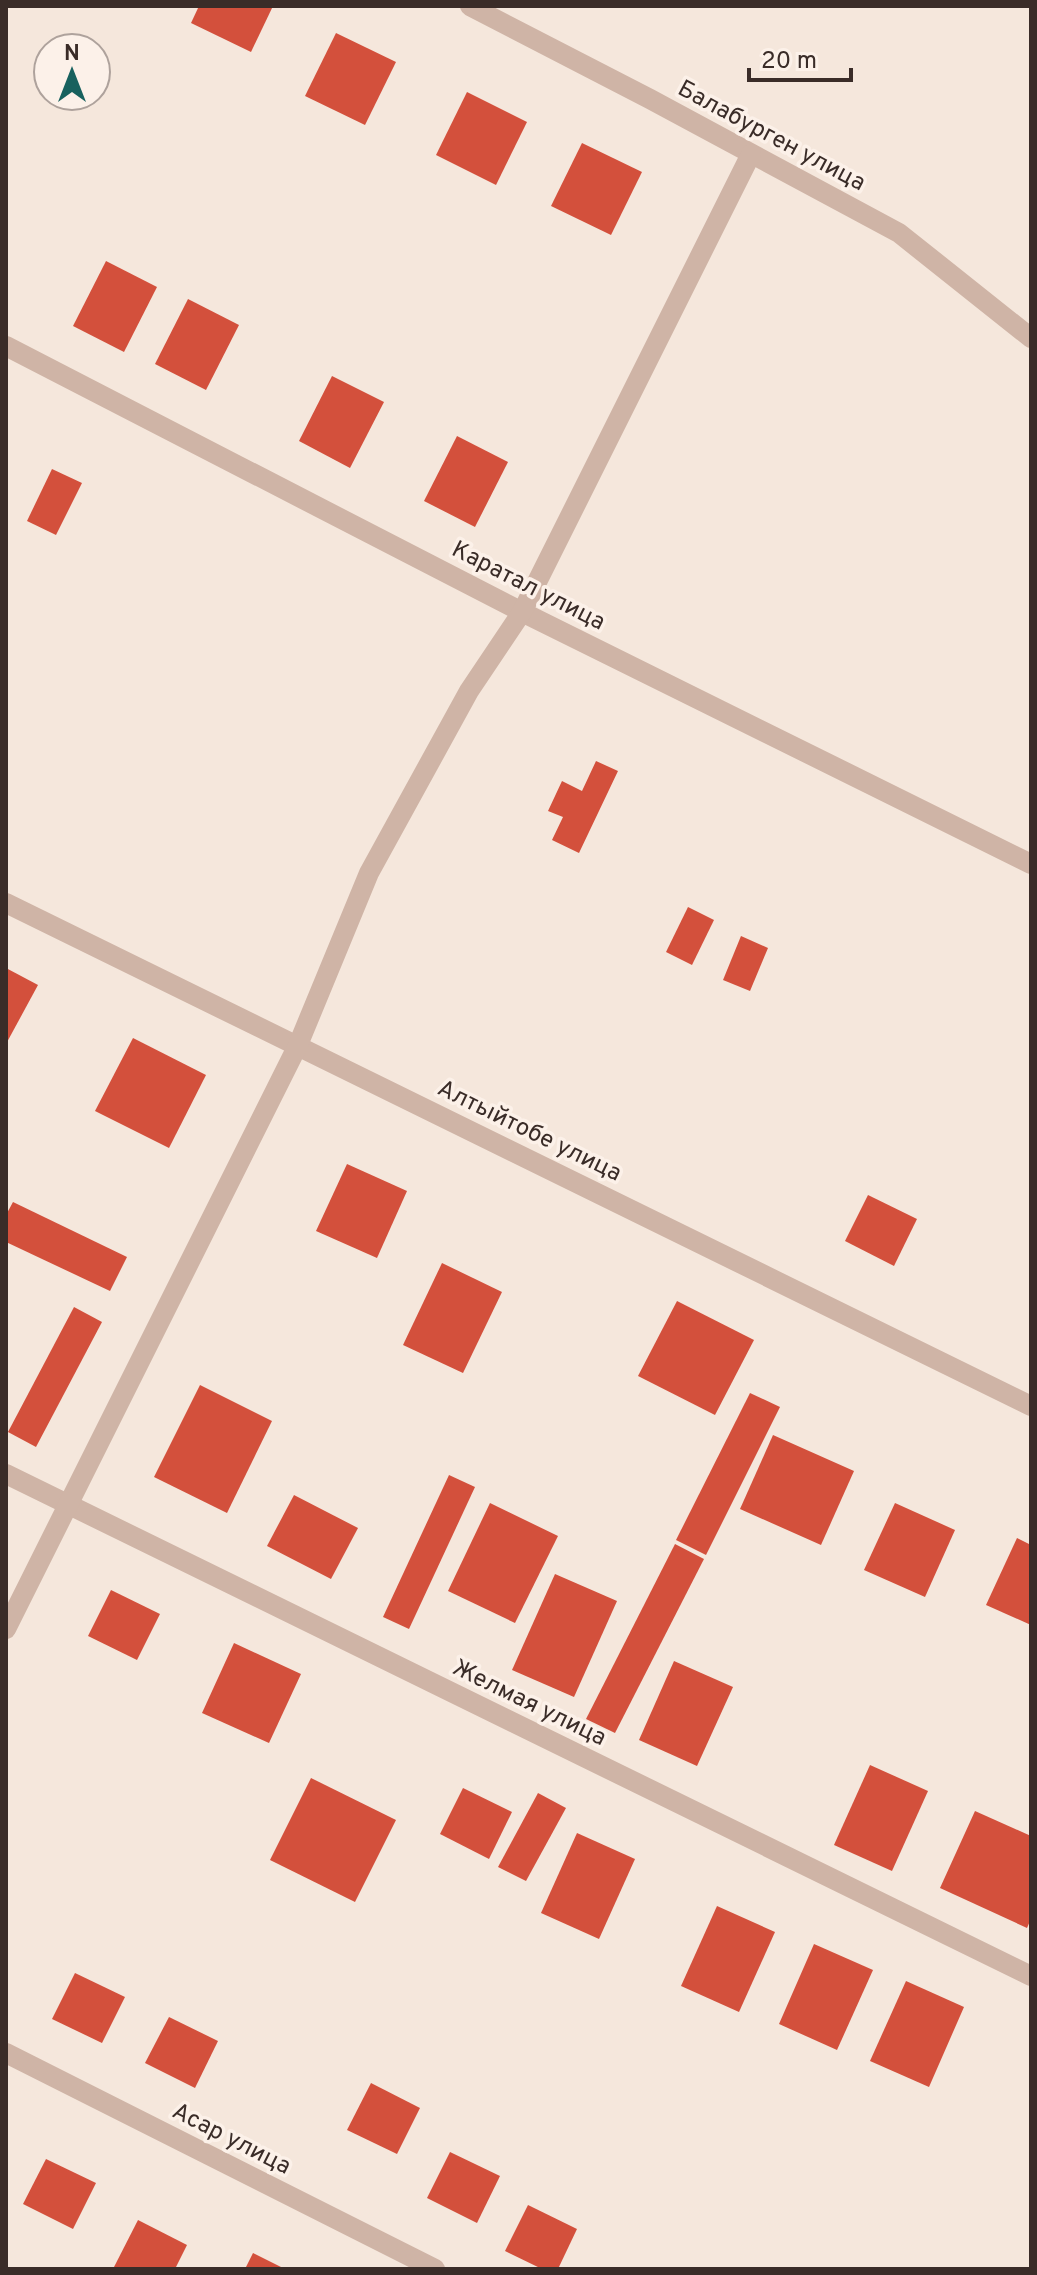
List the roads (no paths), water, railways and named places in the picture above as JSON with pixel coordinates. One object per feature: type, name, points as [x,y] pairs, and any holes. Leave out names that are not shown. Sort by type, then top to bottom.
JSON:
[{"type":"street","name":"Балабурген улица","points":[[470,6],[899,233],[1031,338]]},
{"type":"street","points":[[6,1629],[298,1045],[369,873],[469,691],[522,612],[751,154]]},
{"type":"street","name":"Каратал улица","points":[[6,346],[522,612],[1031,864]]},
{"type":"street","name":"Алтыйтобе улица","points":[[6,903],[1031,1406]]},
{"type":"street","name":"Желмая улица","points":[[6,1474],[1031,1976]]},
{"type":"street","name":"Асар улица","points":[[6,2053],[435,2269]]}]
